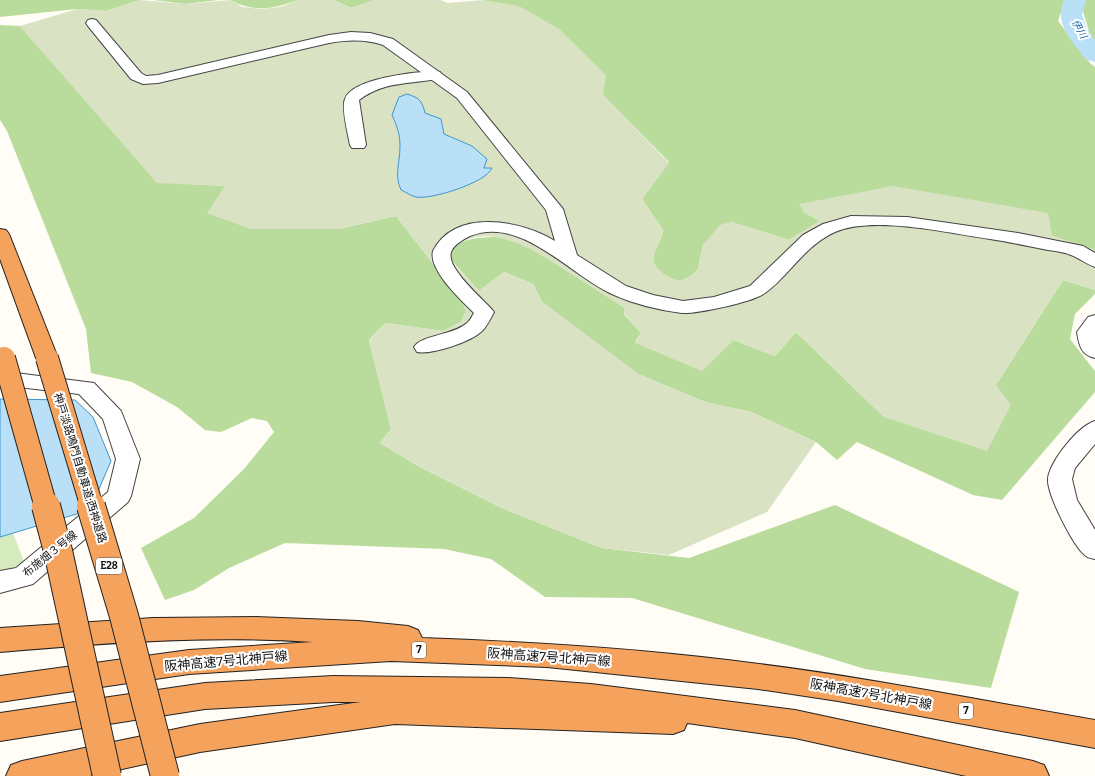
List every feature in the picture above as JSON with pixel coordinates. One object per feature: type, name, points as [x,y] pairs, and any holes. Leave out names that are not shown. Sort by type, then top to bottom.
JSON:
[{"type":"highway","name":"神戸淡路鳴門自動車道;西神道路","points":[[0,234],[47,358],[124,616],[165,776]]},
{"type":"highway","points":[[1,358],[58,551],[107,776]]},
{"type":"highway","points":[[0,640],[165,630],[353,632],[547,655]]},
{"type":"highway","name":"阪神高速7号北神戸線","points":[[0,689],[188,662],[391,649],[547,655],[758,676],[838,688],[1095,734]]},
{"type":"highway","points":[[0,727],[205,696],[333,689],[509,691],[591,697],[794,724],[1034,776]]},
{"type":"highway","points":[[22,776],[200,738],[395,711],[794,724]]},
{"type":"street","points":[[92,23],[136,76],[143,80],[158,79],[329,39],[351,36],[370,37],[388,42],[462,95],[554,209],[562,230],[568,258]]},
{"type":"street","points":[[358,145],[352,99],[362,91],[386,81],[435,75]]},
{"type":"street","points":[[424,347],[454,338],[475,327],[484,312],[444,267],[440,257],[444,245],[458,234],[481,228],[522,232],[543,242],[619,290],[648,300],[683,307],[716,303],[757,290],[809,239],[828,228],[851,221],[874,220],[907,222],[1018,238],[1076,250],[1095,262]]},
{"type":"street","points":[[1095,320],[1087,332],[1090,347],[1095,352]]},
{"type":"street","name":"布施畑３号線","points":[[0,582],[24,577],[119,496],[128,459],[113,416],[86,388],[1,358]]},
{"type":"street","points":[[1095,429],[1062,469],[1059,480],[1061,493],[1078,526],[1095,549]]},
{"type":"green space","points":[[0,0],[140,0],[106,11],[77,9],[0,17]]},
{"type":"green space","points":[[140,0],[185,4],[230,0],[243,7],[261,9],[280,7],[298,0],[334,0],[351,8],[375,0],[440,0],[448,3],[483,0],[519,6],[559,29],[606,75],[603,95],[669,163],[642,199],[663,230],[654,254],[654,264],[661,272],[676,280],[680,281],[691,276],[698,269],[703,245],[720,225],[731,222],[789,240],[819,221],[804,212],[799,204],[893,186],[1048,213],[1052,236],[1095,250],[1095,290],[1063,280],[996,385],[1011,405],[987,451],[884,417],[796,332],[775,356],[734,340],[702,371],[635,343],[641,333],[624,313],[625,308],[524,246],[492,236],[476,237],[460,243],[445,254],[479,291],[504,272],[533,284],[542,302],[638,374],[705,402],[751,412],[816,442],[767,512],[669,555],[602,548],[502,508],[418,466],[380,443],[391,429],[369,341],[385,323],[443,331],[461,322],[466,311],[462,301],[396,216],[339,229],[252,229],[207,213],[225,186],[157,183],[20,26],[77,9],[106,11]]},
{"type":"green space","points":[[154,0],[218,0],[185,4]]},
{"type":"green space","points":[[230,0],[298,0],[280,6],[256,8],[248,7]]},
{"type":"green space","points":[[334,0],[375,0],[351,8]]},
{"type":"green space","points":[[483,0],[1065,0],[1058,21],[1090,63],[1095,67],[1095,250],[1052,236],[804,212],[820,221],[789,240],[731,222],[703,245],[698,269],[691,276],[680,281],[671,278],[661,272],[654,264],[654,254],[663,230],[642,199],[669,162],[603,95]]},
{"type":"green space","points":[[1084,0],[1095,0],[1095,40],[1091,38],[1082,8]]},
{"type":"green space","points":[[0,25],[20,26],[157,182],[225,186],[208,213],[252,229],[339,229],[396,216],[462,301],[466,311],[461,322],[443,331],[385,323],[369,340],[391,429],[380,443],[418,466],[502,508],[602,548],[689,558],[835,505],[1019,592],[991,688],[865,669],[632,598],[545,597],[491,559],[444,549],[285,543],[229,568],[194,590],[165,600],[141,548],[194,518],[244,469],[274,432],[267,421],[252,418],[221,432],[205,430],[177,407],[132,382],[91,373],[86,329],[7,131],[0,120]]},
{"type":"green space","points":[[499,237],[530,247],[625,308],[624,314],[641,333],[635,342],[734,340],[775,356],[796,332],[884,417],[996,385],[1063,280],[1095,290],[1095,294],[1075,314],[1070,339],[1095,371],[1095,392],[1002,500],[973,495],[857,442],[837,460],[816,442],[751,412],[705,402],[638,374],[542,302],[533,284],[504,272],[479,291],[445,253],[457,244],[470,239]]},
{"type":"green space","points":[[13,533],[25,564],[0,571],[0,537]]},
{"type":"water","points":[[407,94],[420,100],[425,113],[441,119],[444,134],[472,146],[487,159],[484,168],[492,168],[488,174],[469,185],[433,196],[416,197],[401,190],[398,179],[400,146],[397,126],[392,115],[399,97]]},
{"type":"water","points":[[0,399],[75,400],[93,417],[111,461],[90,510],[0,537]]},
{"type":"waterway","name":"伊川","points":[[1075,0],[1071,15],[1073,22],[1080,36],[1095,55]]}]
